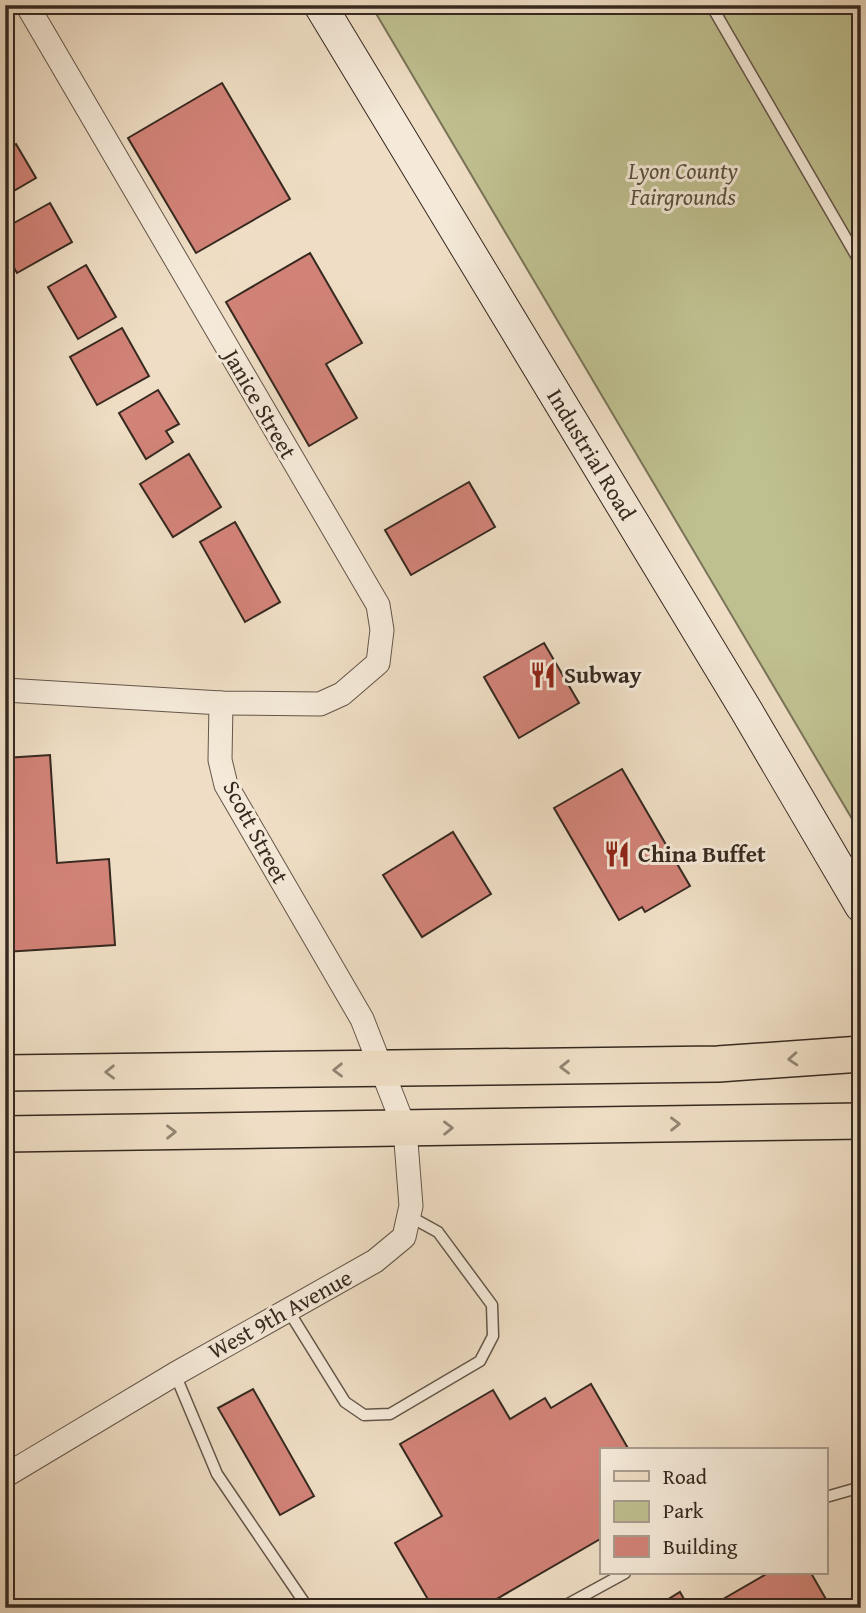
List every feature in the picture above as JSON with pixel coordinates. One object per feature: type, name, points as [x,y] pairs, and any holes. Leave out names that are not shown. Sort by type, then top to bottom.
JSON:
[{"type":"main road","name":"Industrial Road","points":[[320,5],[746,710],[861,906]]},
{"type":"main road","points":[[5,1073],[718,1064],[861,1054]]},
{"type":"main road","points":[[5,1134],[861,1121]]},
{"type":"street","name":"Janice Street","points":[[27,5],[378,605],[382,630],[378,663],[342,694],[320,704],[221,703]]},
{"type":"street","points":[[5,690],[221,703]]},
{"type":"street","name":"Scott Street","points":[[221,703],[220,760],[226,785],[362,1019],[381,1070]]},
{"type":"street","name":"West 9th Avenue","points":[[5,1476],[175,1374],[376,1261],[404,1237],[411,1206],[405,1129],[381,1070]]},
{"type":"lane","points":[[711,5],[861,264]]},
{"type":"lane","points":[[288,1310],[345,1402],[364,1415],[390,1414],[481,1361],[493,1336],[492,1305],[438,1232],[409,1216]]},
{"type":"lane","points":[[175,1374],[217,1474],[308,1608]]},
{"type":"lane","points":[[828,1496],[861,1488]]},
{"type":"lane","points":[[561,1608],[623,1574]]},
{"type":"green space","name":"Lyon County Fairgrounds","points":[[371,5],[861,5],[861,834]]},
{"type":"building","points":[[222,83],[290,199],[196,253],[128,138]]},
{"type":"building","points":[[16,144],[36,178],[5,196],[5,150]]},
{"type":"building","points":[[50,203],[72,242],[17,273],[5,252],[5,228]]},
{"type":"building","points":[[310,253],[362,343],[326,364],[357,418],[309,446],[226,302]]},
{"type":"building","points":[[86,265],[116,317],[78,339],[48,287]]},
{"type":"building","points":[[122,328],[149,376],[97,405],[70,357]]},
{"type":"building","points":[[158,390],[179,424],[166,431],[173,442],[146,459],[119,413]]},
{"type":"building","points":[[189,454],[221,507],[173,537],[140,484]]},
{"type":"building","points":[[469,482],[495,527],[411,575],[385,530]]},
{"type":"building","points":[[235,522],[280,602],[245,622],[200,542]]},
{"type":"building","points":[[544,643],[579,703],[519,738],[484,677]]},
{"type":"building","points":[[50,755],[57,863],[109,859],[115,945],[5,952],[5,758]]},
{"type":"building","points":[[622,769],[690,886],[645,912],[642,907],[619,920],[554,808]]},
{"type":"building","points":[[453,832],[491,894],[422,937],[383,875]]},
{"type":"building","points":[[591,1384],[628,1448],[600,1448],[600,1539],[481,1608],[433,1608],[395,1543],[442,1516],[400,1444],[493,1390],[510,1419],[545,1398],[551,1408]]},
{"type":"building","points":[[253,1389],[314,1496],[280,1515],[218,1408]]},
{"type":"building","points":[[766,1574],[812,1574],[831,1608],[722,1608],[718,1602]]},
{"type":"building","points":[[680,1592],[689,1608],[654,1608]]},
{"type":"place","name":"Subway","points":[[543,675]]},
{"type":"place","name":"China Buffet","points":[[617,854]]}]
